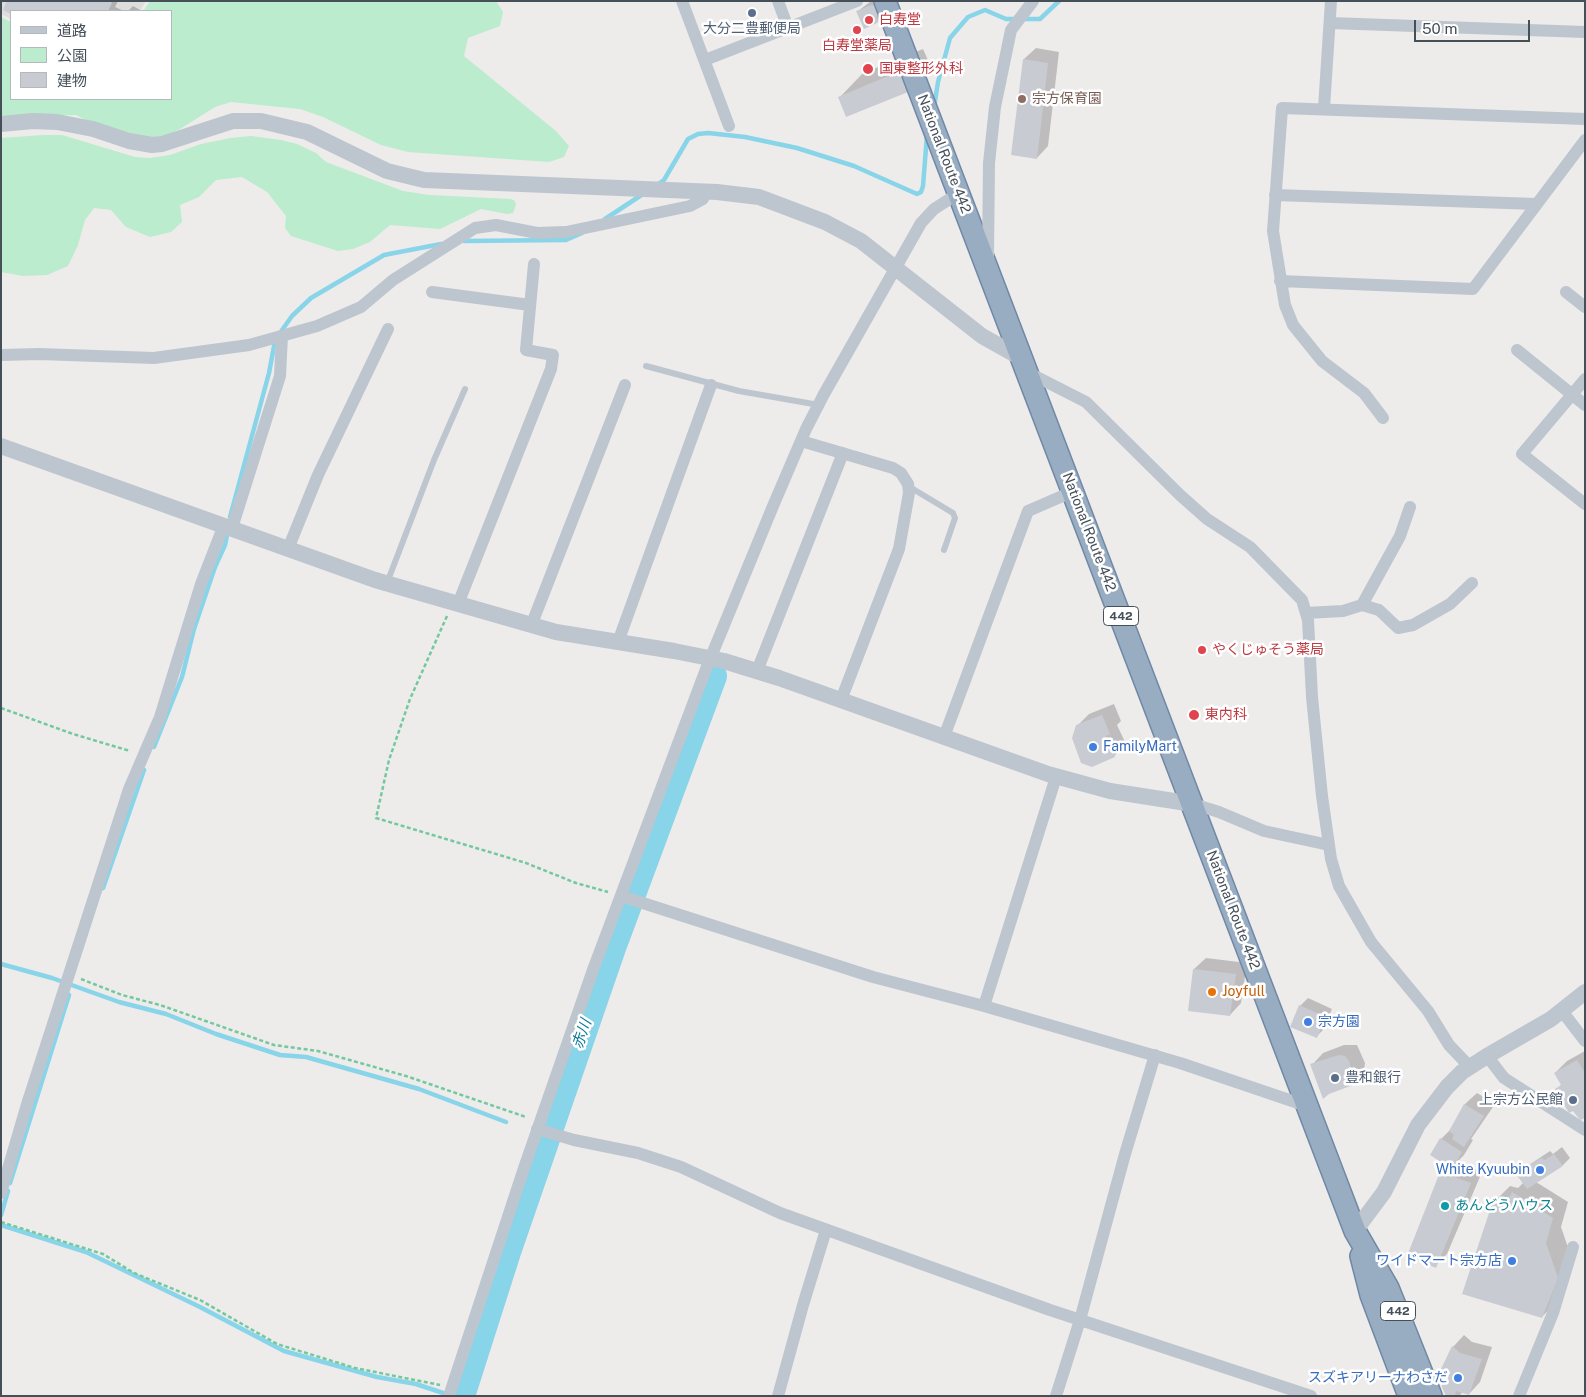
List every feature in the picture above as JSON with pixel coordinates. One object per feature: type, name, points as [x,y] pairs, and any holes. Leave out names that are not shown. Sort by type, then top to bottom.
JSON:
[{"type":"highway","name":"National Route 442","points":[[885,1],[1074,491],[1307,1106],[1356,1231],[1388,1288],[1431,1396]]},
{"type":"highway","name":"National Route 442","points":[[1356,1231],[1371,1295],[1408,1396]]},
{"type":"street","points":[[682,1],[729,126]]},
{"type":"street","points":[[778,1],[788,28]]},
{"type":"street","points":[[705,60],[857,1]]},
{"type":"street","points":[[988,267],[989,164],[995,106],[1011,30],[1034,1]]},
{"type":"street","points":[[1324,108],[1331,1]]},
{"type":"street","points":[[1330,23],[1585,32]]},
{"type":"street","points":[[1383,418],[1364,393],[1322,362],[1293,326],[1285,305],[1273,231],[1282,108],[1585,118]]},
{"type":"street","points":[[1,124],[33,121],[57,122],[92,129],[129,141],[152,145],[162,144],[233,121],[261,121],[306,132],[388,171],[424,180],[747,194],[783,205],[848,234],[895,267],[982,336],[1091,407],[1180,495],[1207,519],[1240,539],[1258,554],[1302,600],[1306,612],[1314,727],[1329,845],[1339,886],[1356,918],[1382,956],[1428,1011],[1449,1045],[1470,1067]]},
{"type":"street","points":[[1280,280],[1473,289],[1585,140]]},
{"type":"street","points":[[1,356],[39,354],[154,358],[235,348],[317,326],[361,307],[393,280],[475,228],[496,225],[537,233],[566,232],[690,206],[703,199],[704,191]]},
{"type":"street","points":[[450,1392],[538,1125],[621,896],[711,658],[801,441],[895,267],[927,216],[959,193]]},
{"type":"street","points":[[1275,195],[1536,204]]},
{"type":"street","points":[[455,603],[551,369],[553,355],[526,350],[534,264]]},
{"type":"street","points":[[432,292],[530,305]]},
{"type":"street","points":[[1566,292],[1585,307]]},
{"type":"street","points":[[288,550],[321,467],[388,328]]},
{"type":"street","points":[[1,1193],[129,789],[160,717],[201,584],[228,527],[280,376],[282,336]]},
{"type":"street","points":[[1517,350],[1585,405]]},
{"type":"street","points":[[1585,379],[1522,454],[1585,504]]},
{"type":"street","points":[[531,626],[625,385]]},
{"type":"street","points":[[618,642],[711,385]]},
{"type":"street","points":[[801,441],[893,468],[906,479],[908,486],[909,493],[899,549],[841,700]]},
{"type":"street","points":[[1,446],[387,584],[531,626],[711,658],[757,671],[1056,777],[1110,791],[1192,804],[1219,812],[1264,832],[1329,845]]},
{"type":"street","points":[[757,671],[843,453]]},
{"type":"street","points":[[944,737],[1028,511],[1074,491]]},
{"type":"street","points":[[1362,605],[1400,536],[1410,506]]},
{"type":"street","points":[[1306,612],[1342,611],[1362,605],[1378,610],[1398,628],[1413,625],[1450,604],[1472,584]]},
{"type":"street","points":[[984,1006],[1056,777]]},
{"type":"street","points":[[621,896],[873,977],[984,1006],[1155,1055],[1307,1106]]},
{"type":"street","points":[[1356,1231],[1384,1192],[1425,1114],[1447,1087],[1470,1067],[1536,1029],[1585,992]]},
{"type":"street","points":[[1562,1011],[1585,1042]]},
{"type":"street","points":[[1056,1396],[1080,1320],[1122,1164],[1155,1055]]},
{"type":"street","points":[[1487,1056],[1504,1078],[1585,1130]]},
{"type":"street","points":[[538,1125],[574,1140],[638,1152],[681,1167],[780,1213],[826,1230],[1080,1320],[1311,1396]]},
{"type":"street","points":[[778,1396],[802,1305],[826,1230]]},
{"type":"street","points":[[1519,1396],[1553,1313],[1573,1247]]},
{"type":"lane","points":[[646,366],[711,385],[819,405]]},
{"type":"lane","points":[[387,584],[427,476],[465,389]]},
{"type":"lane","points":[[908,486],[953,513],[955,518],[944,550]]},
{"type":"path","points":[[455,603],[410,699],[389,760],[376,818],[526,863],[576,883],[621,896]]},
{"type":"path","points":[[1,708],[142,756]]},
{"type":"path","points":[[69,974],[122,996],[160,1006],[274,1046],[318,1051],[406,1076],[538,1125]]},
{"type":"path","points":[[1,1222],[103,1254],[134,1273],[200,1300],[277,1344],[355,1368],[450,1392]]},
{"type":"shaded area","points":[[1,1],[146,1],[141,10],[10,10],[10,18],[1,14]]},
{"type":"green space","points":[[150,1],[496,1],[503,12],[500,26],[468,38],[464,56],[556,131],[569,146],[564,157],[549,162],[408,152],[381,145],[323,117],[300,109],[231,102],[215,107],[180,129],[154,141],[94,124],[76,115],[1,118],[1,17],[10,22],[10,100],[172,100],[172,10],[144,10]]},
{"type":"green space","points":[[62,135],[135,157],[150,158],[170,155],[201,144],[231,138],[251,136],[281,140],[297,144],[316,153],[326,162],[403,191],[429,195],[511,199],[515,201],[516,205],[513,213],[507,214],[481,209],[440,229],[390,225],[370,242],[353,249],[338,251],[291,236],[285,228],[286,216],[267,192],[242,177],[216,180],[199,197],[180,205],[182,222],[171,232],[150,237],[126,227],[111,210],[94,208],[85,220],[78,245],[68,266],[47,275],[23,276],[1,272],[1,138]]},
{"type":"building","points":[[7,1],[110,1],[112,3],[108,10],[10,10],[10,14],[3,10]]},
{"type":"building","name":"白寿堂","points":[[872,5],[876,6],[880,12],[876,17],[879,22],[864,29],[856,11]]},
{"type":"building","name":"宗方保育園","points":[[1023,59],[1048,63],[1037,159],[1011,155]]},
{"type":"building","name":"国東整形外科","points":[[900,71],[908,92],[846,117],[838,97]]},
{"type":"building","name":"FamilyMart","points":[[1102,715],[1110,734],[1106,736],[1115,757],[1092,767],[1081,763],[1072,738],[1076,725]]},
{"type":"building","name":"Joyfull","points":[[1193,969],[1236,974],[1230,1016],[1188,1011]]},
{"type":"building","name":"宗方園","points":[[1299,1005],[1326,1017],[1317,1038],[1290,1027]]},
{"type":"building","name":"豊和銀行","points":[[1339,1055],[1345,1056],[1349,1061],[1355,1081],[1353,1085],[1329,1094],[1323,1099],[1310,1064]]},
{"type":"building","name":"上宗方公民館","points":[[1577,1060],[1585,1073],[1585,1118],[1580,1120],[1573,1111],[1569,1113],[1555,1089],[1561,1085],[1554,1073]]},
{"type":"building","points":[[1464,1104],[1484,1116],[1464,1147],[1452,1139],[1454,1135],[1449,1131]]},
{"type":"building","points":[[1440,1138],[1462,1152],[1452,1169],[1430,1155]]},
{"type":"building","name":"White Kyuubin","points":[[1554,1154],[1563,1166],[1527,1189],[1516,1174],[1541,1158],[1545,1160]]},
{"type":"building","name":"あんどうハウス","points":[[1440,1172],[1471,1183],[1436,1268],[1407,1256]]},
{"type":"building","name":"ワイドマート宗方店","points":[[1512,1192],[1553,1218],[1546,1243],[1558,1278],[1542,1318],[1462,1294],[1493,1201],[1506,1205]]},
{"type":"building","name":"スズキアリーナわさだ","points":[[1452,1346],[1460,1353],[1482,1359],[1469,1395],[1456,1391],[1455,1396],[1446,1396],[1442,1387],[1441,1369]]},
{"type":"waterway","points":[[934,108],[938,82],[950,38],[968,17],[985,10],[1006,19],[1040,19],[1059,1]]},
{"type":"waterway","points":[[658,184],[664,180],[688,139],[698,134],[708,133],[745,137],[797,148],[854,166],[917,194],[921,192],[923,186],[927,135]]},
{"type":"waterway","points":[[605,219],[643,194]]},
{"type":"waterway","points":[[464,241],[566,240],[582,233]]},
{"type":"waterway","points":[[280,333],[292,316],[311,298],[384,255],[441,244]]},
{"type":"waterway","points":[[230,517],[269,373],[275,341]]},
{"type":"waterway","points":[[154,747],[182,677],[194,629],[215,567],[225,545],[228,530]]},
{"type":"waterway","name":"赤川","points":[[461,1396],[507,1252],[613,945],[713,676]]},
{"type":"waterway","points":[[103,888],[144,770]]},
{"type":"waterway","points":[[1,964],[52,978],[119,1002],[166,1014],[216,1034],[280,1055],[306,1057],[419,1089],[506,1122]]},
{"type":"waterway","points":[[10,1183],[69,995]]},
{"type":"waterway","points":[[1,1215],[8,1191]]},
{"type":"waterway","points":[[1,1225],[86,1252],[200,1307],[284,1351],[377,1377],[416,1384],[449,1395]]},
{"type":"place","name":"大分二豊郵便局","points":[[752,13]]},
{"type":"place","name":"白寿堂","points":[[869,20]]},
{"type":"place","name":"白寿堂薬局","points":[[857,30]]},
{"type":"place","name":"国東整形外科","points":[[868,69]]},
{"type":"place","name":"宗方保育園","points":[[1022,99]]},
{"type":"place","name":"やくじゅそう薬局","points":[[1202,650]]},
{"type":"place","name":"東内科","points":[[1194,715]]},
{"type":"place","name":"FamilyMart","points":[[1093,747]]},
{"type":"place","name":"Joyfull","points":[[1212,992]]},
{"type":"place","name":"宗方園","points":[[1308,1022]]},
{"type":"place","name":"豊和銀行","points":[[1335,1078]]},
{"type":"place","name":"上宗方公民館","points":[[1573,1100]]},
{"type":"place","name":"White Kyuubin","points":[[1540,1170]]},
{"type":"place","name":"あんどうハウス","points":[[1445,1206]]},
{"type":"place","name":"ワイドマート宗方店","points":[[1512,1261]]},
{"type":"place","name":"スズキアリーナわさだ","points":[[1458,1378]]}]
